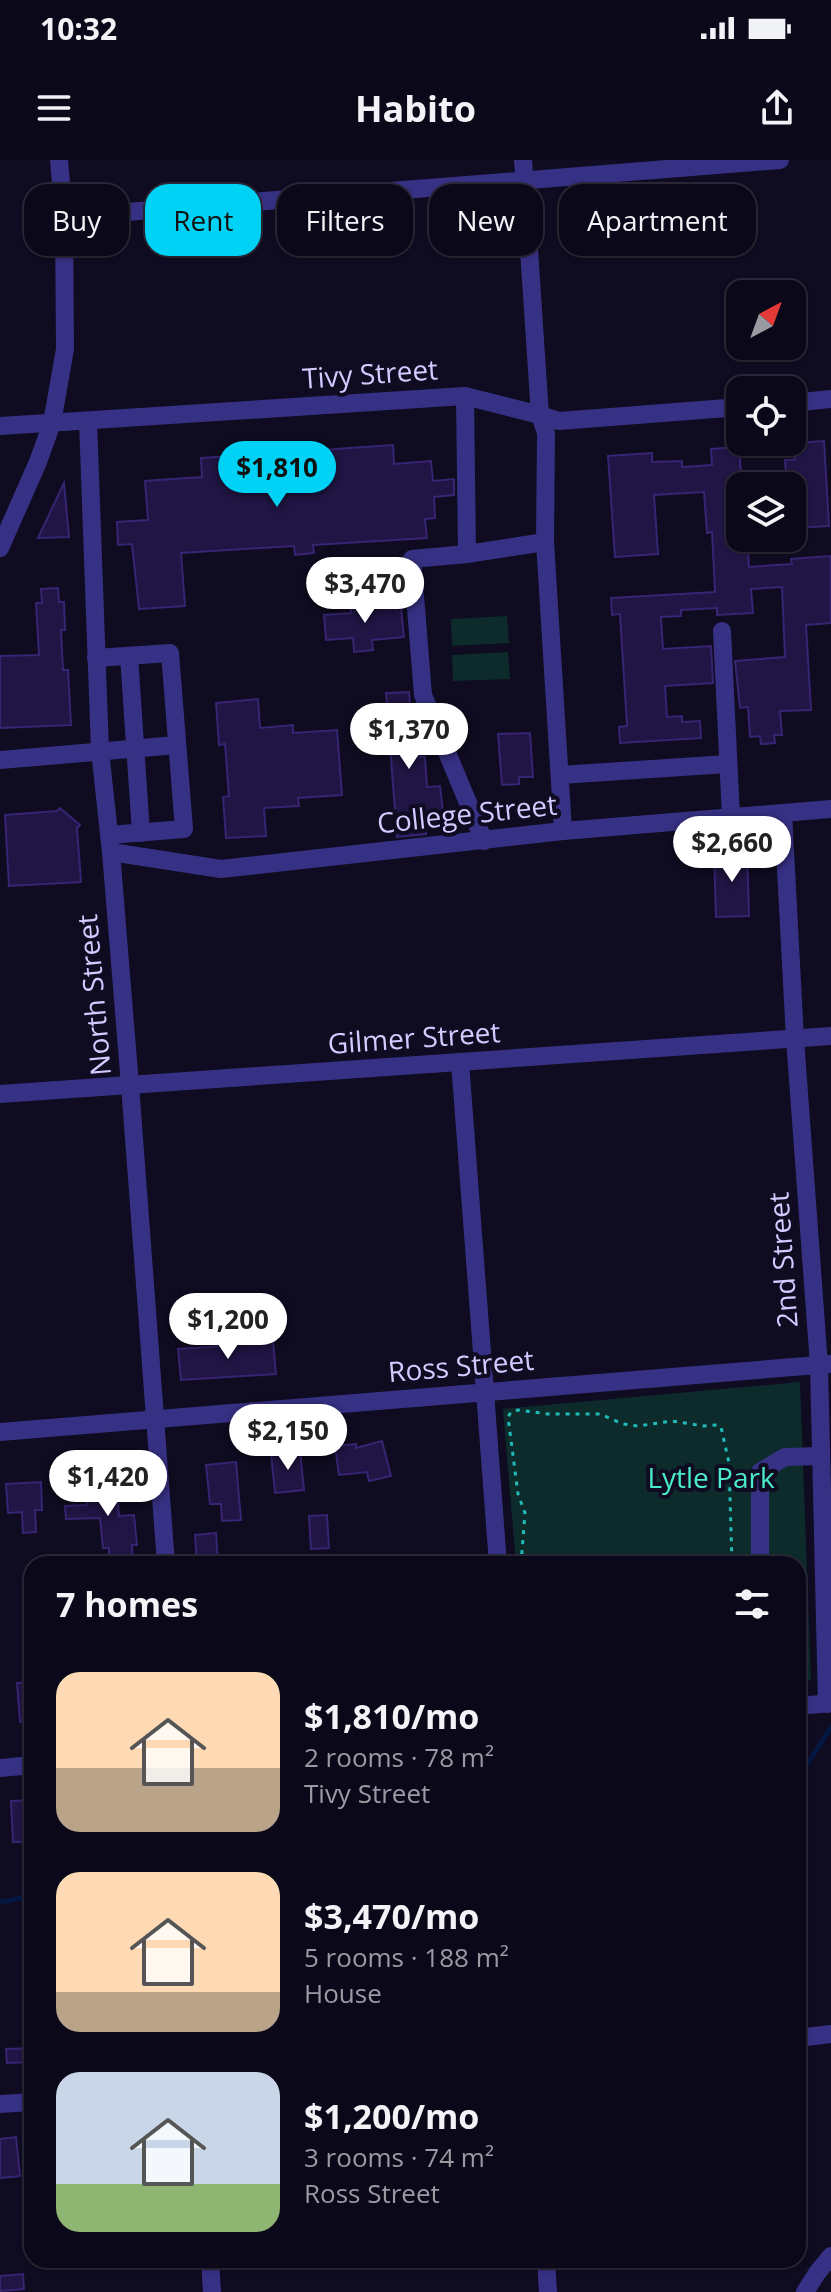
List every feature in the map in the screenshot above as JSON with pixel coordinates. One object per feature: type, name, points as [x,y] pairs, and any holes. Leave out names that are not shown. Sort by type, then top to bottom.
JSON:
[{"type":"street","points":[[59,160],[61,184]]},
{"type":"street","points":[[523,160],[540,415],[546,433],[545,542],[563,831]]},
{"type":"street","points":[[129,212],[780,160]]},
{"type":"street","points":[[0,548],[52,423],[65,349],[64,256]]},
{"type":"street","points":[[465,396],[467,554]]},
{"type":"street","name":"Tivy Street","points":[[0,426],[465,396],[559,421],[726,408]]},
{"type":"street","points":[[806,402],[831,399]]},
{"type":"street","name":"North Street","points":[[88,421],[100,751],[130,1085],[165,1556]]},
{"type":"street","points":[[484,841],[423,695],[412,559],[545,542]]},
{"type":"street","points":[[722,631],[731,817]]},
{"type":"street","points":[[96,658],[170,653],[184,829],[141,833],[110,843]]},
{"type":"street","points":[[129,656],[141,833]]},
{"type":"street","points":[[0,760],[177,745]]},
{"type":"street","points":[[560,775],[728,764]]},
{"type":"street","name":"College Street","points":[[110,843],[221,869],[563,831],[831,809]]},
{"type":"street","name":"2nd Street","points":[[783,813],[795,1039],[825,1364],[820,1456],[829,1704]]},
{"type":"street","name":"Gilmer Street","points":[[0,1094],[831,1036]]},
{"type":"street","points":[[460,1062],[497,1556]]},
{"type":"street","name":"Ross Street","points":[[0,1432],[825,1364]]},
{"type":"street","points":[[760,1556],[760,1472],[785,1457],[820,1456]]},
{"type":"street","points":[[806,1705],[829,1704]]},
{"type":"street","points":[[0,1768],[24,1766]]},
{"type":"street","points":[[806,2037],[831,2034]]},
{"type":"street","points":[[0,2104],[24,2102]]},
{"type":"street","points":[[805,2292],[831,2256]]},
{"type":"street","points":[[210,2268],[212,2292]]},
{"type":"street","points":[[546,2268],[548,2292]]},
{"type":"path","points":[[522,1556],[525,1513],[518,1494],[508,1417],[518,1410],[548,1414],[600,1414],[623,1424],[638,1426],[672,1421],[721,1427],[729,1463],[732,1556]]},
{"type":"green space","points":[[507,616],[509,643],[452,646],[451,619]]},
{"type":"green space","points":[[508,652],[510,679],[453,681],[452,655]]},
{"type":"green space","name":"Lytle Park","points":[[800,1382],[811,1680],[806,1680],[806,1556],[515,1556],[503,1409]]},
{"type":"building","points":[[824,441],[829,526],[806,527],[806,472],[786,472],[785,460],[806,456],[806,442]]},
{"type":"building","points":[[307,443],[307,451],[393,445],[394,464],[431,461],[433,481],[454,479],[454,495],[434,497],[435,518],[425,519],[427,538],[313,545],[314,553],[295,555],[294,546],[181,553],[185,606],[139,609],[132,544],[118,545],[117,522],[148,520],[145,481],[202,477],[201,458],[288,452],[288,445]]},
{"type":"building","points":[[726,448],[726,456],[740,456],[741,472],[726,472],[726,552],[748,552],[749,567],[792,564],[791,559],[831,556],[831,623],[806,625],[811,710],[780,711],[782,735],[774,735],[775,743],[761,744],[760,736],[750,737],[748,707],[740,708],[735,661],[785,657],[782,587],[751,589],[753,613],[717,615],[717,608],[681,610],[681,616],[661,617],[663,649],[711,646],[713,683],[665,686],[667,717],[682,716],[682,722],[700,721],[701,738],[620,743],[619,727],[627,726],[620,614],[612,615],[611,598],[715,592],[712,532],[707,533],[704,492],[654,495],[658,554],[615,557],[608,456],[652,453],[652,462],[682,461],[682,467],[712,465],[711,449]]},
{"type":"building","points":[[64,483],[69,537],[38,538]]},
{"type":"building","points":[[58,588],[59,602],[64,602],[65,630],[61,630],[63,670],[68,670],[71,725],[0,728],[0,656],[39,655],[36,603],[42,603],[41,589]]},
{"type":"building","points":[[368,597],[369,608],[401,608],[404,637],[372,640],[373,650],[354,652],[353,638],[326,640],[324,615],[351,613],[350,599]]},
{"type":"building","points":[[409,692],[413,744],[419,744],[420,757],[425,757],[427,787],[440,786],[443,812],[424,813],[426,834],[397,837],[386,693]]},
{"type":"building","points":[[258,699],[260,728],[293,725],[293,733],[337,730],[342,795],[298,798],[299,806],[264,808],[266,836],[226,838],[223,797],[229,796],[225,744],[219,745],[216,703]]},
{"type":"building","points":[[530,733],[533,777],[519,777],[519,784],[502,785],[498,734]]},
{"type":"building","points":[[60,808],[80,825],[77,828],[81,882],[9,886],[5,815],[57,811]]},
{"type":"building","points":[[747,851],[749,916],[716,917],[714,852]]},
{"type":"building","points":[[273,1340],[276,1374],[181,1380],[178,1349]]},
{"type":"building","points":[[382,1441],[391,1476],[369,1481],[367,1472],[339,1475],[335,1446],[356,1444],[356,1448]]},
{"type":"building","points":[[300,1451],[304,1490],[275,1493],[271,1454]]},
{"type":"building","points":[[236,1462],[241,1520],[222,1521],[221,1504],[210,1504],[206,1465]]},
{"type":"building","points":[[115,1474],[119,1516],[134,1515],[137,1545],[132,1545],[133,1556],[109,1556],[109,1548],[103,1548],[100,1518],[66,1519],[65,1506],[87,1505],[84,1477]]},
{"type":"building","points":[[41,1482],[42,1510],[35,1510],[36,1532],[23,1533],[22,1512],[8,1513],[6,1484]]},
{"type":"building","points":[[327,1515],[329,1548],[311,1549],[309,1516]]},
{"type":"building","points":[[216,1533],[217,1556],[196,1556],[195,1535]]},
{"type":"building","points":[[17,1683],[24,1683],[24,1722],[20,1722]]},
{"type":"building","points":[[24,1800],[24,1842],[13,1842],[11,1801]]},
{"type":"building","points":[[24,2048],[24,2062],[7,2063],[6,2049]]},
{"type":"building","points":[[16,2137],[20,2176],[0,2178],[0,2139]]},
{"type":"building","points":[[23,2274],[24,2289],[0,2291],[0,2276]]},
{"type":"waterway","points":[[806,1766],[831,1727]]},
{"type":"waterway","points":[[0,1902],[24,1898]]}]
